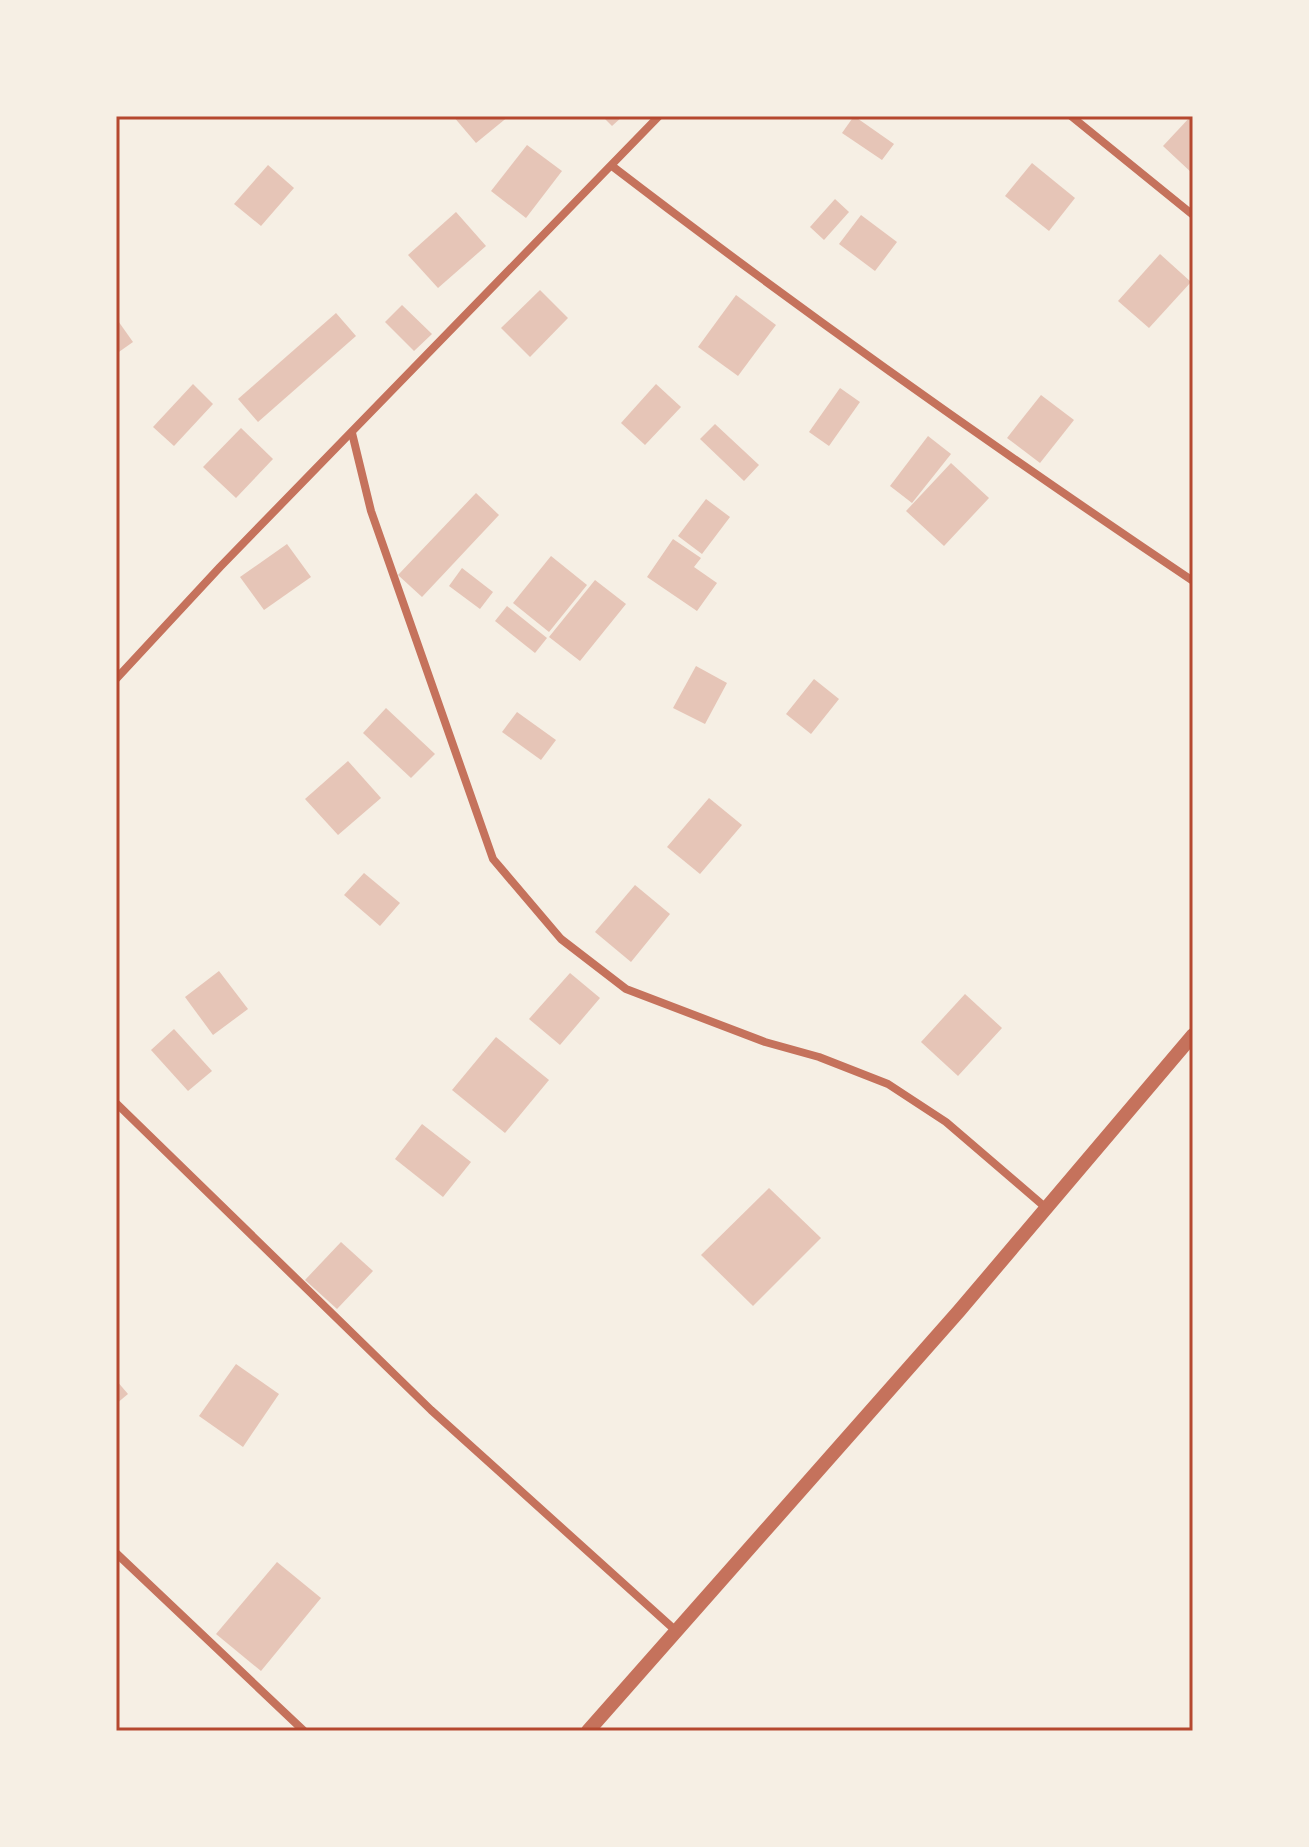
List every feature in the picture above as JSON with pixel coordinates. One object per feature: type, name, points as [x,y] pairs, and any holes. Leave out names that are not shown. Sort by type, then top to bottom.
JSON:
[{"type":"street","points":[[116,679],[231,556],[659,116]]},
{"type":"street","points":[[1071,116],[1193,215]]},
{"type":"street","points":[[612,166],[1011,458],[1193,581]]},
{"type":"street","points":[[352,433],[371,511],[493,859],[561,939],[626,989],[765,1042],[819,1057],[888,1084],[946,1122],[1045,1207]]},
{"type":"street","points":[[588,1731],[949,1322],[1193,1035]]},
{"type":"street","points":[[116,1103],[431,1410],[675,1630]]},
{"type":"street","points":[[116,1553],[304,1731]]},
{"type":"building","points":[[453,116],[509,116],[476,143]]},
{"type":"building","points":[[602,116],[623,116],[612,126]]},
{"type":"building","points":[[854,116],[894,144],[882,160],[842,133]]},
{"type":"building","points":[[1193,116],[1193,174],[1163,146]]},
{"type":"building","points":[[527,145],[562,171],[526,218],[491,191]]},
{"type":"building","points":[[1032,163],[1075,198],[1049,231],[1005,196]]},
{"type":"building","points":[[268,165],[294,188],[261,226],[234,204]]},
{"type":"building","points":[[835,199],[849,212],[824,240],[810,227]]},
{"type":"building","points":[[456,212],[486,246],[438,288],[408,255]]},
{"type":"building","points":[[861,215],[897,242],[875,271],[839,244]]},
{"type":"building","points":[[1160,254],[1191,282],[1149,328],[1118,301]]},
{"type":"building","points":[[540,290],[568,318],[530,357],[501,328]]},
{"type":"building","points":[[736,295],[776,325],[738,376],[698,347]]},
{"type":"building","points":[[402,305],[432,334],[414,351],[385,322]]},
{"type":"building","points":[[336,313],[356,336],[258,422],[238,399]]},
{"type":"building","points":[[116,318],[133,342],[116,354]]},
{"type":"building","points":[[193,384],[213,404],[174,446],[153,427]]},
{"type":"building","points":[[656,384],[681,407],[645,445],[621,423]]},
{"type":"building","points":[[840,388],[860,402],[829,446],[809,432]]},
{"type":"building","points":[[1041,395],[1074,420],[1040,463],[1007,438]]},
{"type":"building","points":[[715,424],[759,465],[744,481],[700,439]]},
{"type":"building","points":[[241,428],[273,459],[236,498],[203,467]]},
{"type":"building","points":[[928,436],[951,454],[912,503],[890,486]]},
{"type":"building","points":[[951,463],[989,498],[944,546],[906,511]]},
{"type":"building","points":[[476,493],[499,515],[422,597],[398,575]]},
{"type":"building","points":[[706,499],[730,517],[702,554],[678,536]]},
{"type":"building","points":[[673,539],[701,558],[694,567],[717,583],[697,611],[647,577]]},
{"type":"building","points":[[287,544],[311,577],[264,610],[240,577]]},
{"type":"building","points":[[551,556],[587,585],[549,632],[513,603]]},
{"type":"building","points":[[462,568],[493,592],[480,609],[449,586]]},
{"type":"building","points":[[595,580],[626,604],[580,661],[549,637]]},
{"type":"building","points":[[507,606],[547,638],[535,653],[495,621]]},
{"type":"building","points":[[696,666],[727,683],[705,724],[673,708]]},
{"type":"building","points":[[814,679],[839,699],[811,734],[786,714]]},
{"type":"building","points":[[386,708],[435,754],[411,778],[363,733]]},
{"type":"building","points":[[517,712],[556,740],[541,760],[502,732]]},
{"type":"building","points":[[348,761],[381,798],[338,835],[305,799]]},
{"type":"building","points":[[709,798],[742,825],[700,874],[667,847]]},
{"type":"building","points":[[364,873],[400,903],[380,926],[344,895]]},
{"type":"building","points":[[635,885],[670,914],[631,962],[595,932]]},
{"type":"building","points":[[219,971],[248,1009],[213,1035],[185,997]]},
{"type":"building","points":[[570,973],[600,998],[560,1045],[529,1019]]},
{"type":"building","points":[[965,994],[1002,1028],[958,1076],[921,1042]]},
{"type":"building","points":[[174,1029],[212,1071],[188,1091],[151,1050]]},
{"type":"building","points":[[496,1037],[549,1080],[505,1133],[452,1090]]},
{"type":"building","points":[[422,1124],[471,1162],[443,1197],[395,1159]]},
{"type":"building","points":[[769,1188],[821,1238],[753,1306],[701,1255]]},
{"type":"building","points":[[341,1242],[373,1271],[337,1309],[305,1280]]},
{"type":"building","points":[[236,1364],[279,1394],[243,1447],[199,1416]]},
{"type":"building","points":[[116,1380],[128,1394],[116,1404]]},
{"type":"building","points":[[277,1562],[321,1598],[261,1671],[216,1634]]}]
